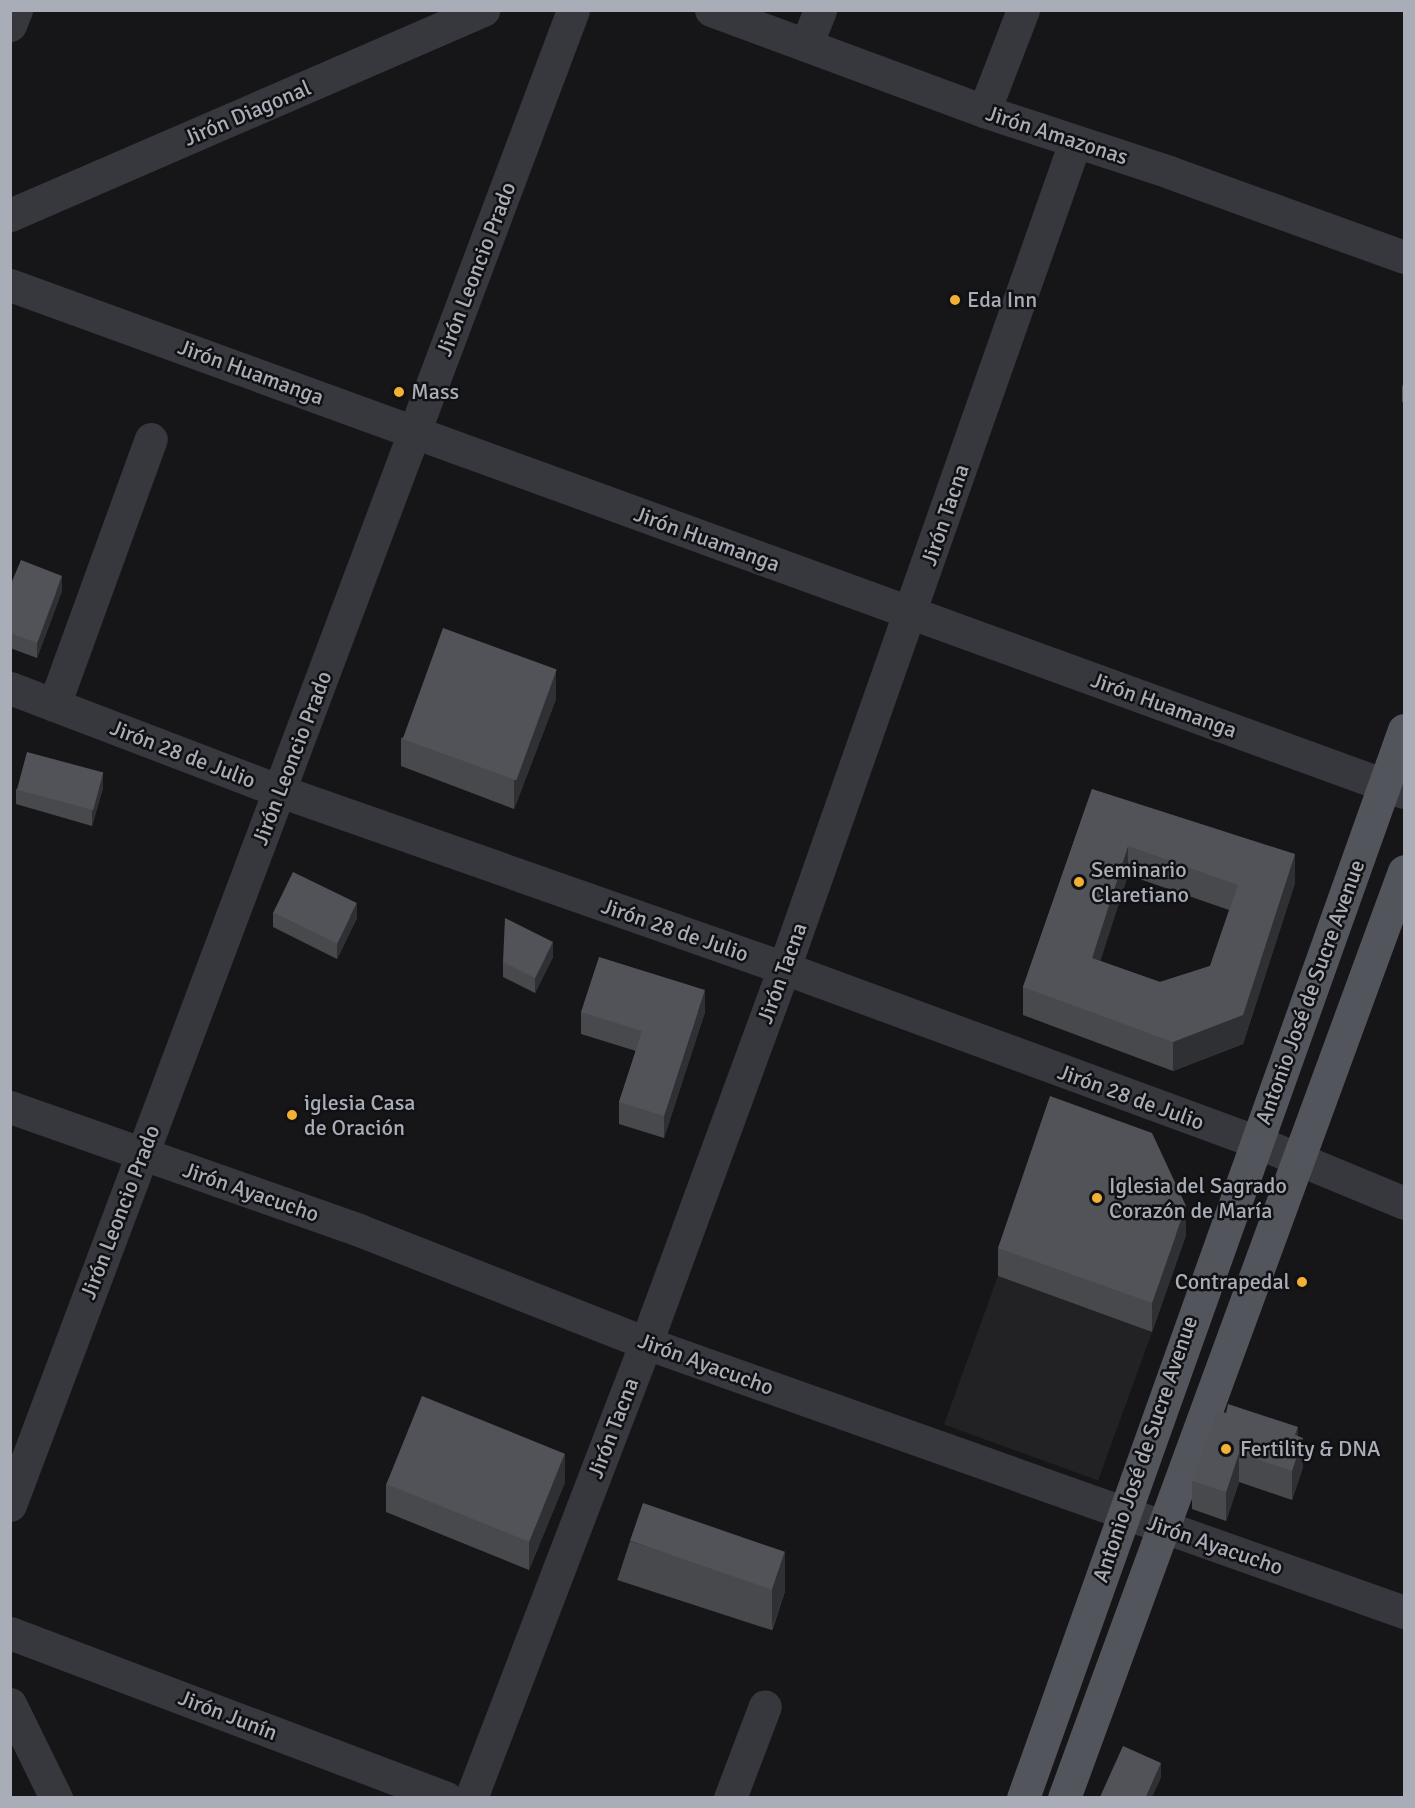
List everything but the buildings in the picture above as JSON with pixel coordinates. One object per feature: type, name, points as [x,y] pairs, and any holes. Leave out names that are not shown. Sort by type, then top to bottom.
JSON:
[{"type":"main road","name":"Antonio José de Sucre Avenue","points":[[1023,1797],[1257,1142],[1395,789],[1404,730]]},
{"type":"main road","name":"Antonio José de Sucre Avenue","points":[[1064,1797],[1404,871]]},
{"type":"street","points":[[10,25],[16,10]]},
{"type":"street","name":"Jirón Diagonal","points":[[10,215],[483,10]]},
{"type":"street","name":"Jirón Leoncio Prado","points":[[10,1505],[573,10]]},
{"type":"street","name":"Jirón Amazonas","points":[[711,10],[984,111],[1404,257]]},
{"type":"street","points":[[806,45],[820,10]]},
{"type":"street","points":[[984,111],[1023,10]]},
{"type":"street","name":"Jirón Tacna","points":[[471,1797],[646,1343],[784,968],[911,613],[1075,141]]},
{"type":"street","name":"Jirón Huamanga","points":[[10,285],[1395,789]]},
{"type":"street","points":[[54,705],[151,439]]},
{"type":"street","name":"Jirón 28 de Julio","points":[[10,688],[280,791],[784,968],[984,1044],[1257,1142],[1404,1203]]},
{"type":"street","name":"Jirón Ayacucho","points":[[10,1107],[359,1230],[646,1343],[1404,1612]]},
{"type":"street","name":"Jirón Junín","points":[[10,1634],[446,1797]]},
{"type":"street","points":[[10,1704],[56,1797]]},
{"type":"street","points":[[730,1797],[765,1706]]},
{"type":"shaded area","points":[[998,1276],[1152,1332],[1098,1481],[944,1424]]},
{"type":"place","name":"Eda Inn","points":[[955,300]]},
{"type":"place","name":"Mass","points":[[399,392]]},
{"type":"place","name":"Seminario Claretiano","points":[[1079,882]]},
{"type":"place","name":"iglesia Casa de Oración","points":[[292,1115]]},
{"type":"place","name":"Iglesia del Sagrado Corazón de María","points":[[1097,1198]]},
{"type":"place","name":"Contrapedal","points":[[1302,1282]]},
{"type":"place","name":"Fertility & DNA","points":[[1226,1449]]}]
